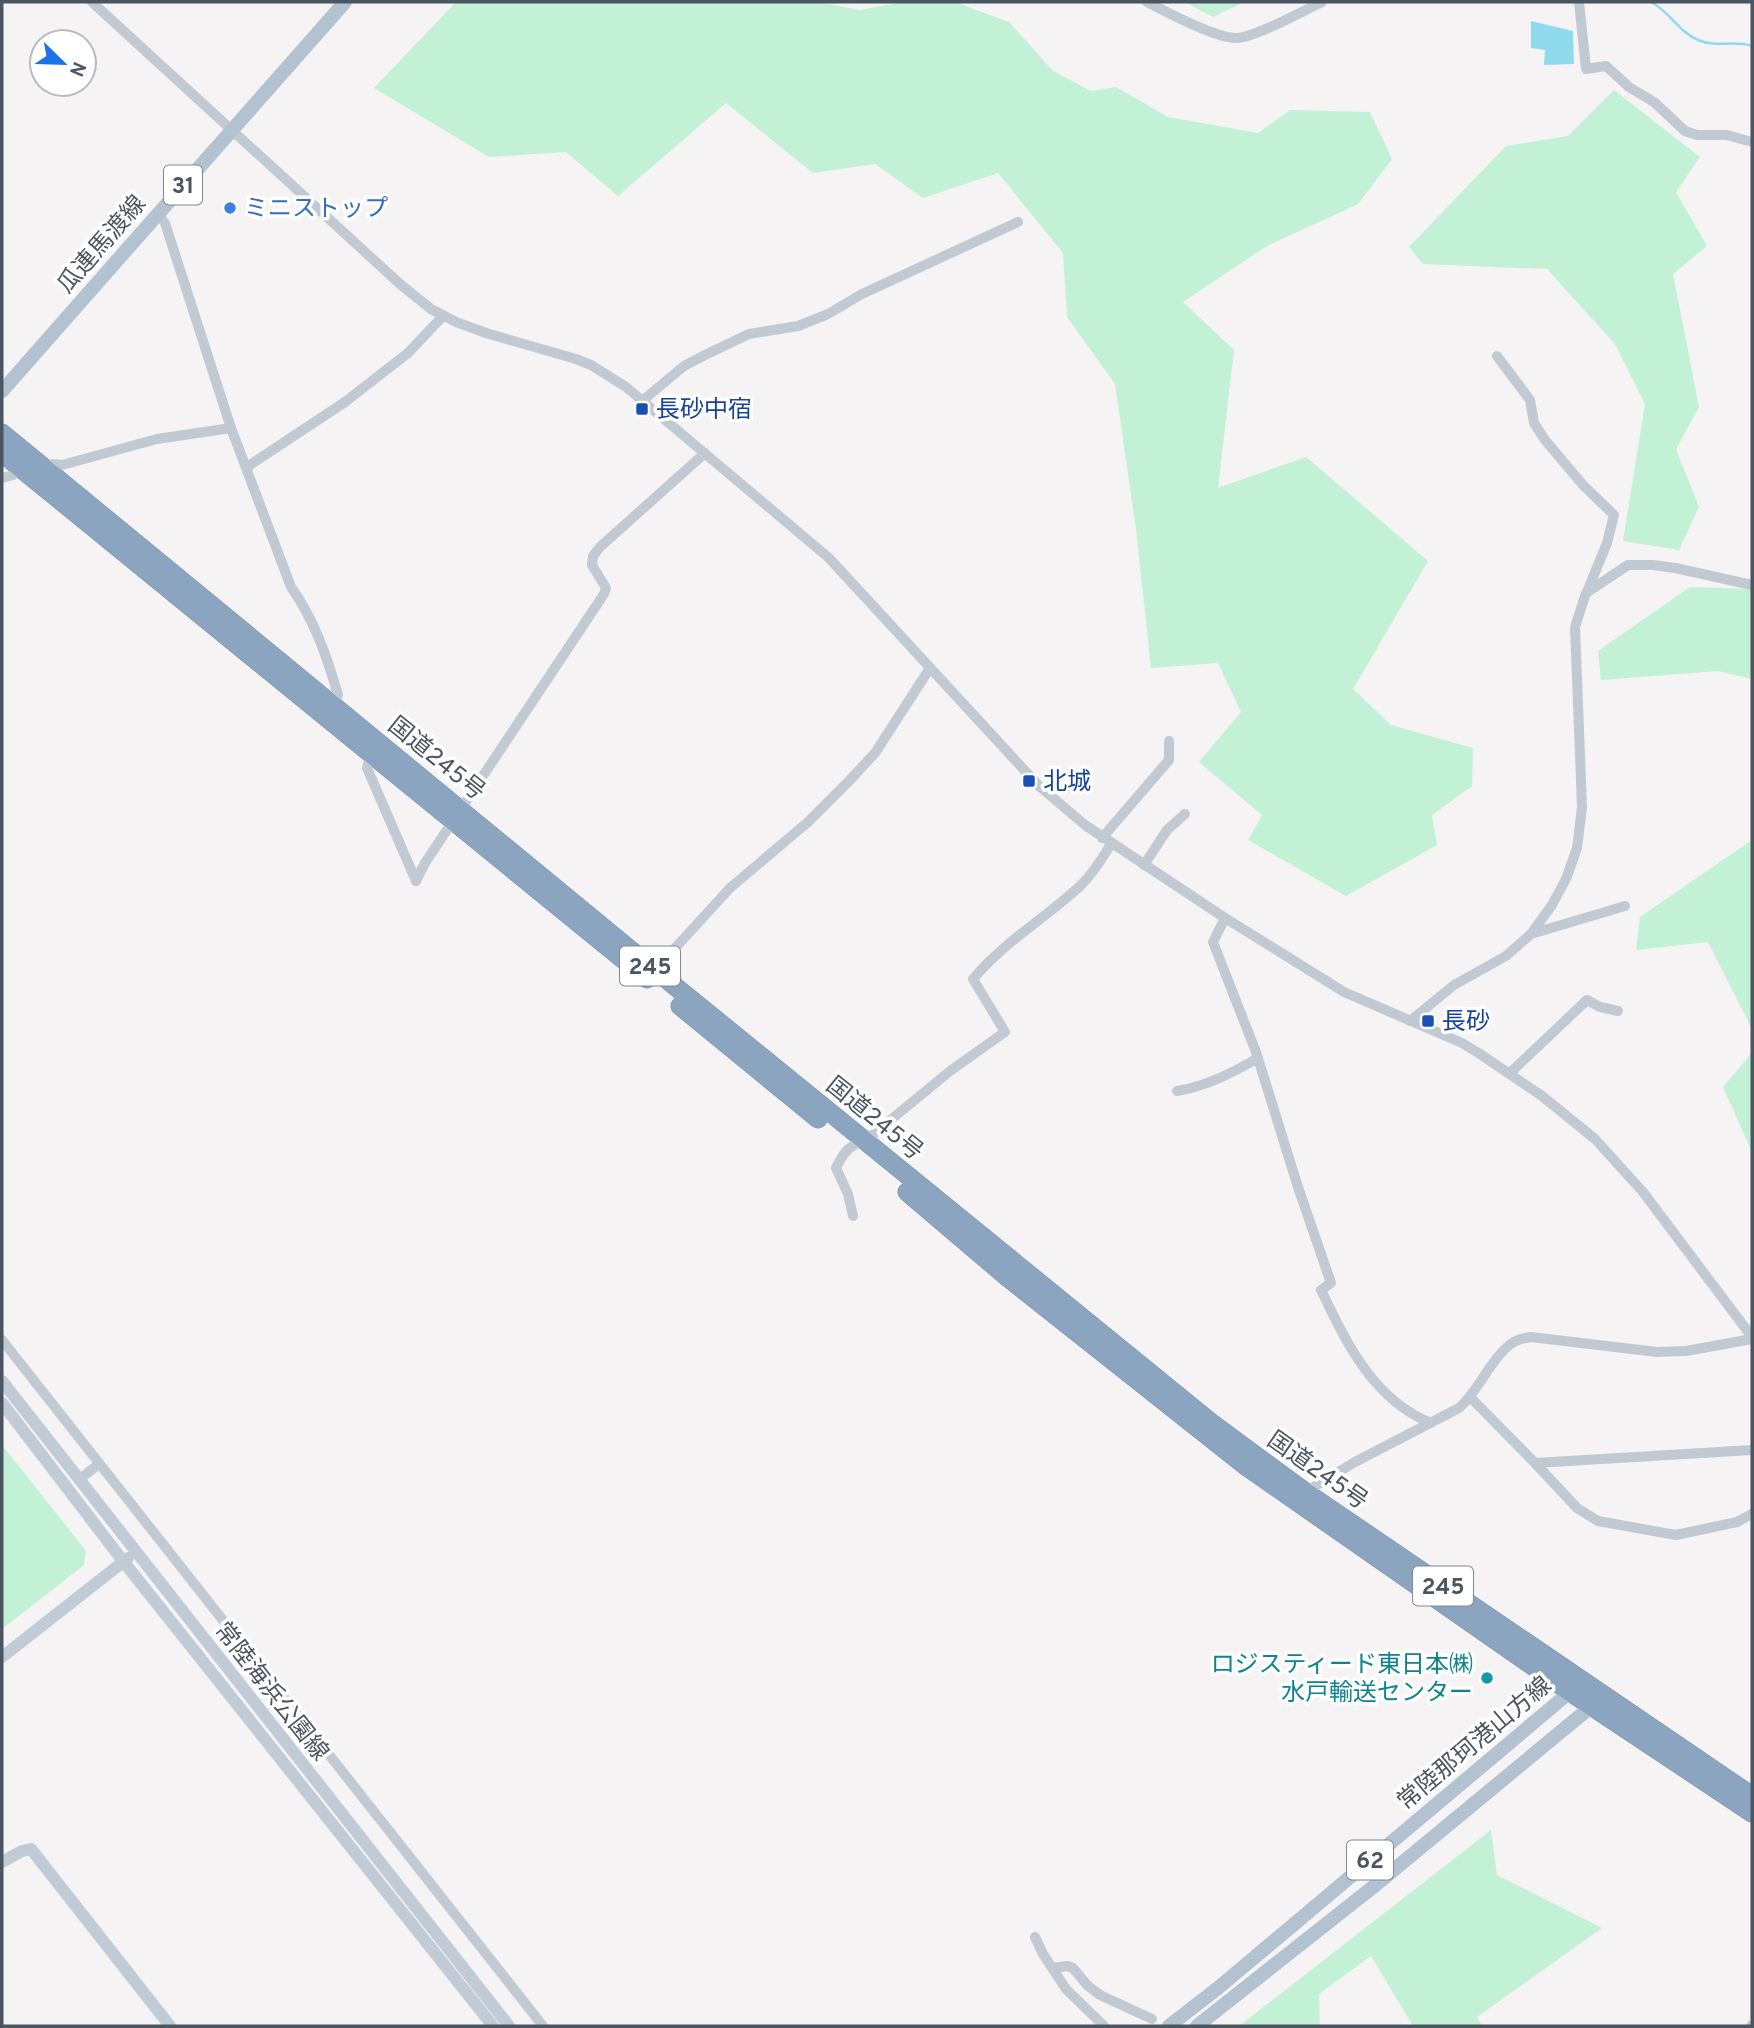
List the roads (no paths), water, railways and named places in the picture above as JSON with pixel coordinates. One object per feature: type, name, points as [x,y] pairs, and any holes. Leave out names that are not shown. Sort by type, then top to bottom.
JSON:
[{"type":"highway","name":"国道245号","points":[[2,433],[334,704],[456,815],[858,1143],[1213,1424],[1300,1497],[1597,1701],[1752,1796]]},
{"type":"highway","name":"国道245号","points":[[2,453],[275,674],[370,755],[456,815],[655,970],[858,1143]]},
{"type":"highway","name":"国道245号","points":[[1597,1701],[1752,1814]]},
{"type":"main road","name":"瓜連馬渡線","points":[[2,391],[345,2]]},
{"type":"main road","name":"常陸海浜公園線","points":[[2,1381],[509,2026]]},
{"type":"main road","name":"常陸海浜公園線","points":[[2,1404],[123,1561],[493,2026]]},
{"type":"main road","points":[[2,1657],[137,1551]]},
{"type":"main road","name":"常陸那珂港山方線","points":[[1169,2026],[1218,1988],[1576,1687]]},
{"type":"main road","name":"常陸那珂港山方線","points":[[1197,2026],[1362,1895],[1597,1701]]},
{"type":"main road","points":[[2,1862],[31,1849],[170,2026]]},
{"type":"street","points":[[92,2],[400,284],[443,316],[486,333],[591,365],[626,387],[829,558],[1039,786],[1107,841],[1344,992],[1462,1043],[1510,1073],[1595,1139],[1672,1230],[1752,1338],[1686,1351],[1657,1352],[1531,1337],[1514,1342],[1495,1361],[1471,1398],[1459,1408],[1300,1497]]},
{"type":"street","points":[[1147,2],[1216,36],[1238,38],[1276,24],[1322,2]]},
{"type":"street","points":[[1579,2],[1586,69],[1606,66],[1629,87],[1654,102],[1685,131],[1697,135],[1727,135],[1752,142]]},
{"type":"street","points":[[158,214],[165,223],[231,428],[291,587],[306,608],[324,648],[338,695],[334,704]]},
{"type":"street","points":[[642,401],[684,366],[705,355],[750,334],[798,326],[828,314],[862,294],[1018,222]]},
{"type":"street","points":[[247,467],[345,402],[408,353],[443,316]]},
{"type":"street","points":[[1410,1021],[1454,985],[1506,956],[1531,934],[1561,888],[1577,848],[1582,807],[1575,627],[1614,515],[1583,485],[1545,440],[1534,423],[1530,400],[1497,356]]},
{"type":"street","points":[[53,464],[62,465],[157,439],[231,428]]},
{"type":"street","points":[[370,755],[367,768],[416,881],[456,815],[604,594],[606,588],[592,565],[593,556],[705,453]]},
{"type":"street","points":[[2,478],[13,475]]},
{"type":"street","points":[[1586,593],[1628,565],[1675,568],[1752,585]]},
{"type":"street","points":[[655,970],[730,888],[808,822],[875,753],[930,668]]},
{"type":"street","points":[[853,1216],[848,1194],[836,1168],[845,1150],[858,1143],[950,1070],[1004,1032],[972,979],[1081,886],[1107,841],[1169,760],[1169,741]]},
{"type":"street","points":[[1144,865],[1167,830],[1185,814]]},
{"type":"street","points":[[1531,934],[1626,906]]},
{"type":"street","points":[[1224,918],[1213,942],[1258,1058],[1331,1283],[1321,1290],[1355,1356],[1381,1390],[1431,1423]]},
{"type":"street","points":[[1510,1073],[1587,1000],[1618,1011]]},
{"type":"street","points":[[1177,1091],[1199,1087],[1258,1058]]},
{"type":"street","points":[[2,1340],[543,2026]]},
{"type":"street","points":[[1471,1398],[1577,1508],[1598,1521],[1676,1535],[1737,1522],[1752,1514]]},
{"type":"street","points":[[1535,1463],[1752,1450]]},
{"type":"street","points":[[80,1478],[99,1464]]},
{"type":"street","points":[[1035,1937],[1066,1989],[1104,2026]]},
{"type":"street","points":[[1052,1968],[1073,1968],[1087,1985],[1100,1995],[1153,2019]]},
{"type":"water","points":[[1531,21],[1573,31],[1574,64],[1544,65],[1545,50],[1531,48]]},
{"type":"waterway","points":[[1651,2],[1698,40],[1752,46]]},
{"type":"place","name":"ミニストップ","points":[[230,208]]},
{"type":"place","name":"長砂中宿","points":[[642,409]]},
{"type":"place","name":"北城","points":[[1029,781]]},
{"type":"place","name":"長砂","points":[[1428,1021]]},
{"type":"place","name":"ロジスティード東日本㈱ 水戸輸送センター","points":[[1487,1678]]}]
